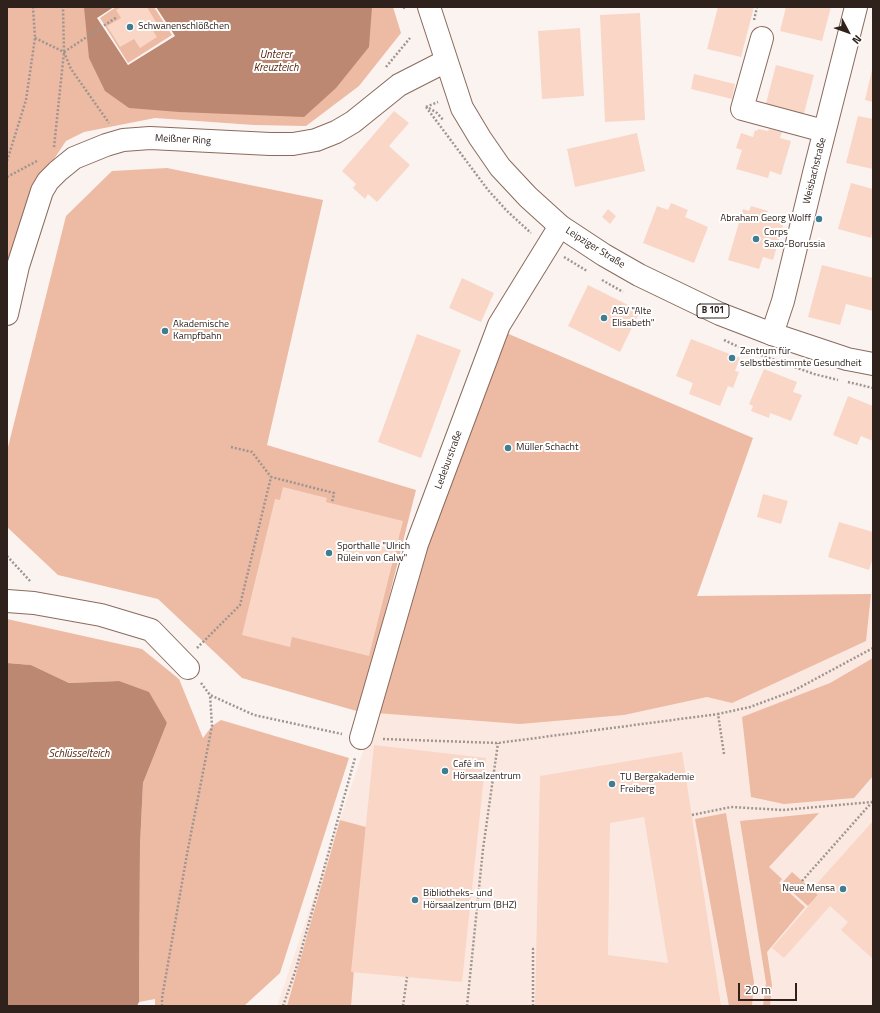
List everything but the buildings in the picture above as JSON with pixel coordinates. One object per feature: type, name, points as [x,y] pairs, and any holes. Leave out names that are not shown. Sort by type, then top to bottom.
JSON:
[{"type":"main road","name":"Leipziger Straße","points":[[429,7],[462,108],[500,167],[528,198],[560,226],[604,255],[720,314],[772,334],[847,359],[873,364]]},
{"type":"main road","name":"Weisbachstraße","points":[[772,334],[783,301],[856,7]]},
{"type":"main road","points":[[762,38],[742,109],[824,131]]},
{"type":"main road","name":"Meißner Ring","points":[[7,314],[18,266],[42,191],[48,181],[49,165],[74,158],[106,144],[123,140],[150,138],[294,144],[316,140],[336,132],[353,122],[399,85],[446,61]]},
{"type":"main road","name":"Ledeburstraße","points":[[361,738],[417,544],[499,325],[560,226]]},
{"type":"main road","points":[[7,601],[34,603],[101,615],[151,630],[186,665]]},
{"type":"path","points":[[7,161],[26,100],[35,38],[34,7]]},
{"type":"path","points":[[7,177],[49,165],[53,152],[64,52],[63,7]]},
{"type":"path","points":[[402,8],[406,7]]},
{"type":"path","points":[[64,52],[117,17]]},
{"type":"path","points":[[35,38],[64,52],[71,69],[103,116],[123,140]]},
{"type":"path","points":[[385,68],[410,38]]},
{"type":"path","points":[[753,352],[814,374],[873,388]]},
{"type":"path","points":[[231,447],[252,452],[271,477],[334,493],[332,503]]},
{"type":"path","points":[[186,665],[203,641],[240,605],[271,477]]},
{"type":"path","points":[[7,556],[30,579],[35,591],[34,603]]},
{"type":"path","points":[[162,1006],[162,998],[184,870],[212,726],[210,695],[254,715],[361,738],[498,743],[718,714],[750,707],[793,691],[873,648]]},
{"type":"path","points":[[718,714],[724,754]]},
{"type":"path","points":[[283,1006],[296,969],[361,738]]},
{"type":"path","points":[[467,1006],[483,849],[498,743]]},
{"type":"path","points":[[692,815],[731,807],[783,810],[872,801]]},
{"type":"path","points":[[802,881],[872,801]]},
{"type":"path","points":[[533,1006],[533,949],[536,949]]},
{"type":"path","points":[[402,1006],[407,977]]},
{"type":"shaded area","points":[[7,7],[393,7],[401,33],[359,86],[306,126],[254,125],[155,118],[84,132],[66,141],[30,195],[7,262]]},
{"type":"shaded area","name":"Akademische Kampfbahn","points":[[167,168],[323,200],[267,445],[416,490],[360,712],[242,678],[158,599],[58,575],[7,527],[7,451],[66,216],[112,171]]},
{"type":"shaded area","points":[[504,332],[753,438],[697,596],[871,594],[866,641],[732,703],[707,697],[624,715],[520,724],[376,713],[442,492]]},
{"type":"shaded area","name":"TU Bergakademie Freiberg","points":[[873,584],[873,1006],[277,1006],[398,648],[697,596],[871,594]]},
{"type":"shaded area","points":[[7,619],[142,649],[179,679],[203,738],[212,726],[221,720],[349,758],[280,973],[244,1006],[155,1006],[155,999],[139,1002],[140,845],[143,783],[167,723],[119,681],[69,683],[31,665],[7,663]]},
{"type":"shaded area","points":[[873,658],[873,776],[854,798],[784,804],[751,797],[742,717],[830,683]]},
{"type":"shaded area","points":[[726,813],[754,982],[752,1006],[729,1006],[695,819]]},
{"type":"shaded area","points":[[819,813],[769,867],[782,879],[779,883],[805,907],[767,952],[772,985],[770,1006],[763,1006],[766,983],[740,821]]},
{"type":"shaded area","points":[[340,820],[366,827],[351,1006],[287,1006]]},
{"type":"shaded area","points":[[792,872],[818,895],[808,906],[782,883]]},
{"type":"water","name":"Unterer Kreuzteich","points":[[84,7],[114,7],[98,18],[128,65],[174,36],[156,7],[372,7],[369,47],[336,88],[304,117],[179,112],[129,108],[105,91],[89,58]]},
{"type":"water","name":"Schlüsselteich","points":[[7,663],[31,665],[69,683],[119,681],[149,692],[167,723],[143,783],[140,845],[139,1002],[137,1006],[7,1006]]},
{"type":"pier","points":[[116,7],[100,18],[128,63],[172,35],[154,7],[156,7],[175,36],[128,65],[97,18]]},
{"type":"place","name":"Schwanenschlößchen","points":[[130,27]]},
{"type":"place","name":"Abraham Georg Wolff","points":[[819,219]]},
{"type":"place","name":"Corps Saxo-Borussia","points":[[756,239]]},
{"type":"place","name":"ASV \"Alte Elisabeth\"","points":[[604,318]]},
{"type":"place","name":"Akademische Kampfbahn","points":[[165,331]]},
{"type":"place","name":"Zentrum für selbstbestimmte Gesundheit","points":[[732,358]]},
{"type":"place","name":"Müller Schacht","points":[[508,448]]},
{"type":"place","name":"Sporthalle \"Ulrich Rülein von Calw\"","points":[[329,553]]},
{"type":"place","name":"Café im Hörsaalzentrum","points":[[445,771]]},
{"type":"place","name":"TU Bergakademie Freiberg","points":[[612,784]]},
{"type":"place","name":"Neue Mensa","points":[[843,889]]},
{"type":"place","name":"Bibliotheks- und Hörsaalzentrum (BHZ)","points":[[415,900]]}]
